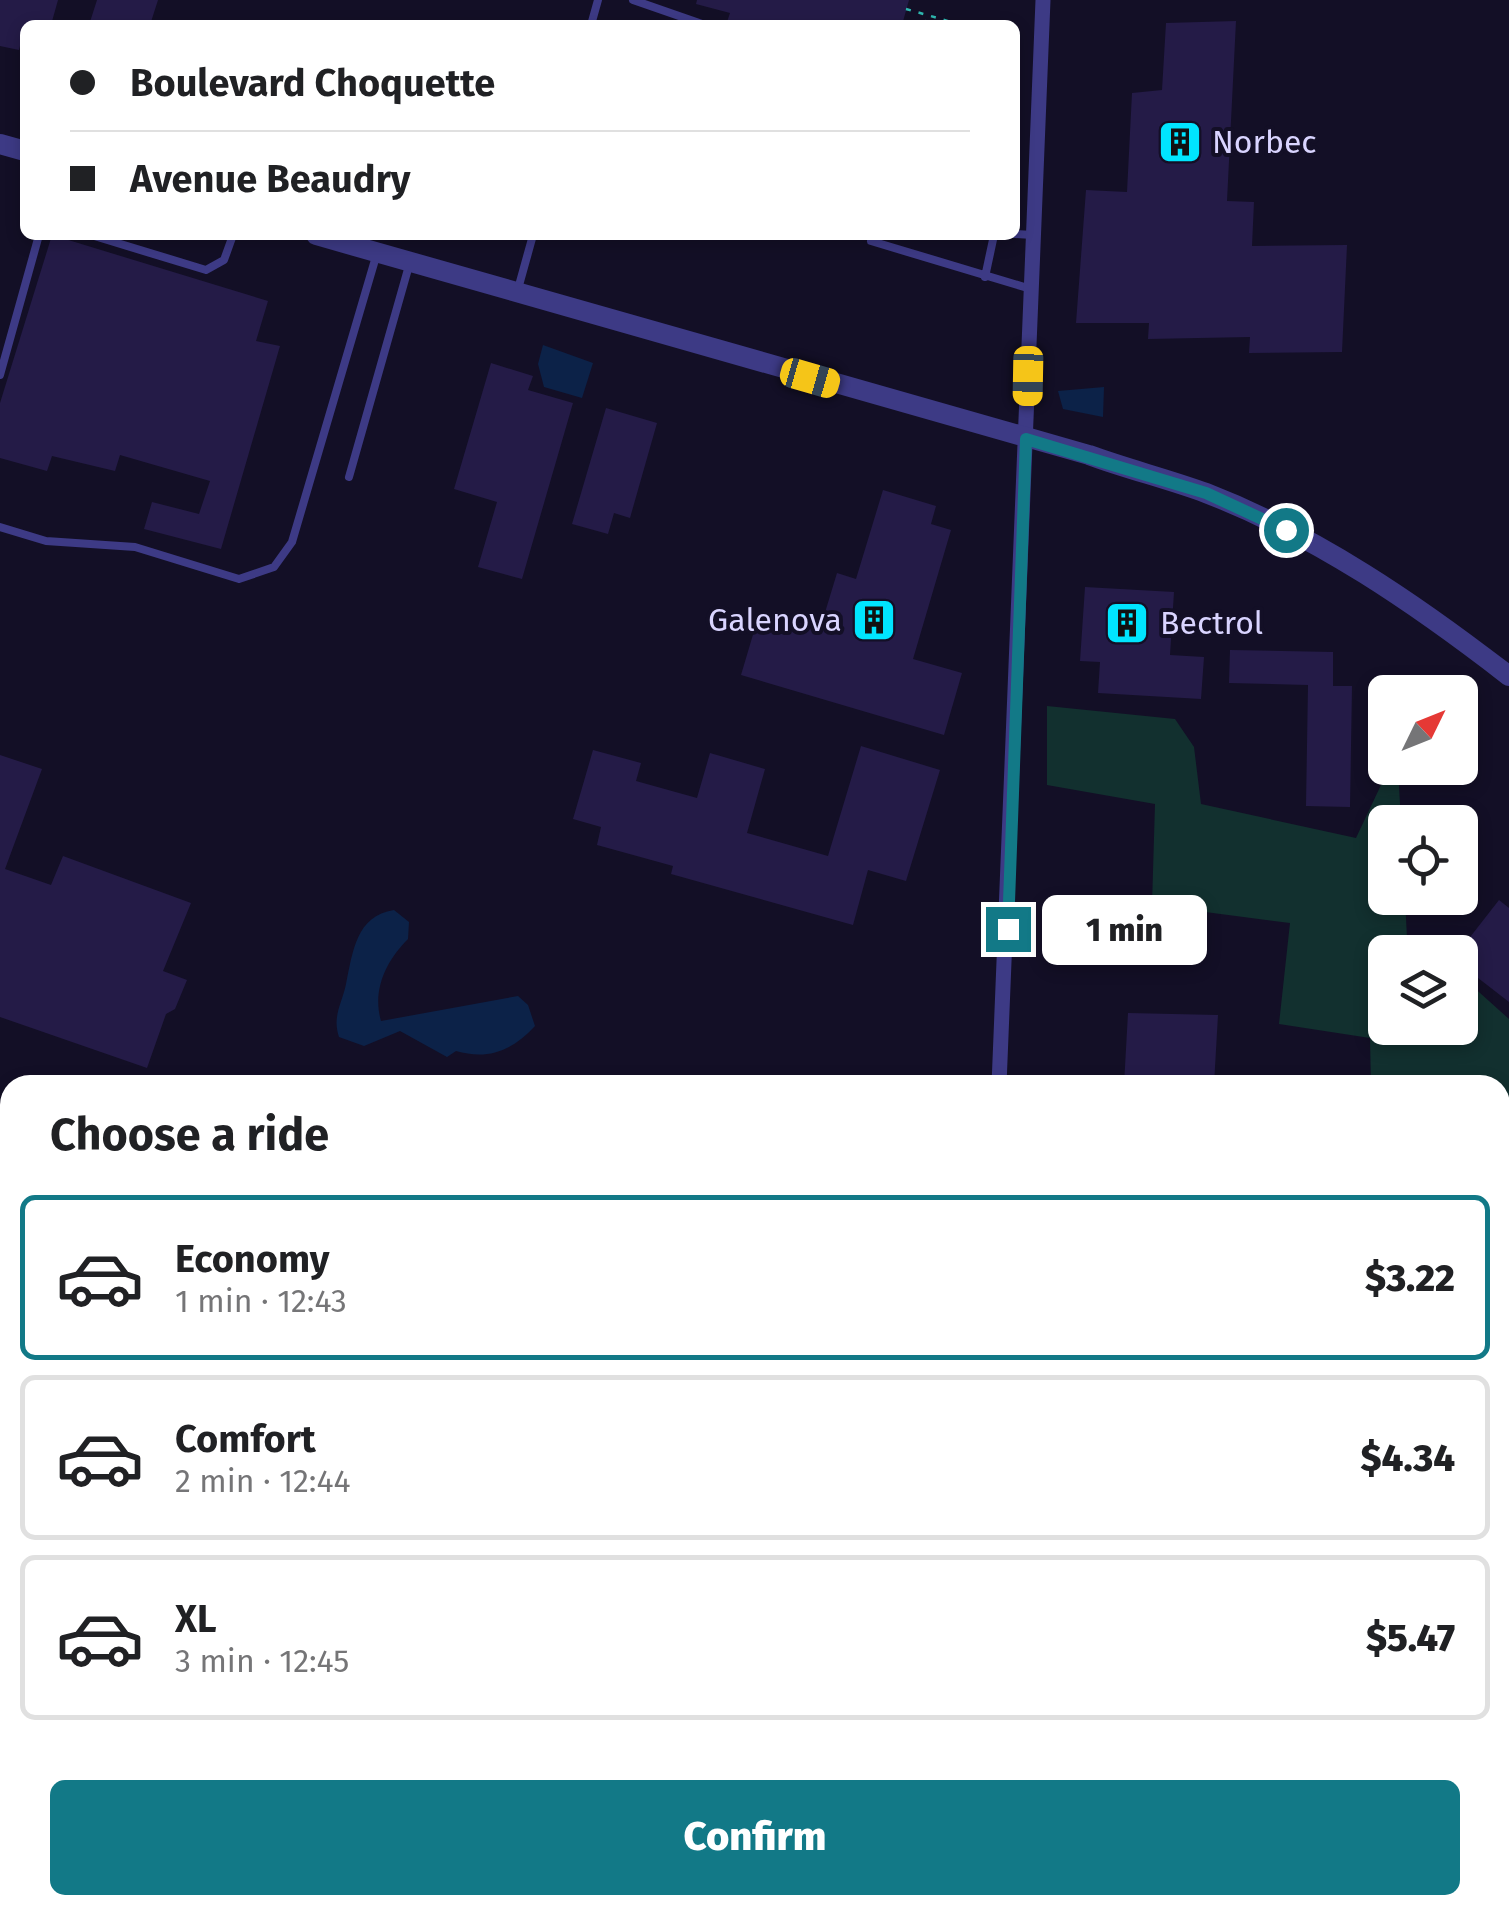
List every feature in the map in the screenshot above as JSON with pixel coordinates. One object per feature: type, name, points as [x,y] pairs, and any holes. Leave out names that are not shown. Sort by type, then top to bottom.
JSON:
[{"type":"street","points":[[999,1075],[1042,0]]},
{"type":"street","points":[[334,240],[1206,493],[1286,530],[1390,589],[1509,676]]},
{"type":"lane","points":[[633,0],[691,20]]},
{"type":"lane","points":[[1020,234],[1034,235]]},
{"type":"lane","points":[[0,375],[38,240]]},
{"type":"lane","points":[[107,240],[206,270],[224,260],[231,240]]},
{"type":"lane","points":[[517,293],[532,240]]},
{"type":"lane","points":[[871,240],[1032,289]]},
{"type":"lane","points":[[984,277],[993,240]]},
{"type":"lane","points":[[0,528],[46,541],[135,547],[239,579],[274,567],[292,542],[376,252]]},
{"type":"lane","points":[[349,477],[410,262]]},
{"type":"path","points":[[906,9],[945,20]]},
{"type":"path","points":[[926,20],[928,15]]},
{"type":"path","points":[[1020,41],[1026,43]]},
{"type":"green space","points":[[1047,706],[1175,719],[1194,747],[1201,804],[1356,838],[1368,813],[1368,915],[1406,915],[1407,935],[1368,935],[1368,1038],[1279,1024],[1290,923],[1152,905],[1155,804],[1047,785]]},
{"type":"green space","points":[[1381,785],[1399,785],[1400,805],[1372,805]]},
{"type":"green space","points":[[1478,991],[1509,1019],[1509,1075],[1371,1075],[1370,1045],[1478,1045]]},
{"type":"water","points":[[543,345],[593,363],[582,398],[544,387],[538,364]]},
{"type":"water","points":[[1104,387],[1103,417],[1063,409],[1058,391]]},
{"type":"water","points":[[394,910],[409,922],[408,939],[383,977],[378,998],[381,1021],[518,996],[528,1005],[535,1026],[499,1051],[456,1051],[447,1057],[400,1031],[364,1046],[339,1037],[337,1016],[358,937],[371,919]]},
{"type":"building","points":[[0,0],[58,0],[52,20],[20,20],[19,50],[0,46]]},
{"type":"building","points":[[97,0],[158,0],[152,20],[91,20]]},
{"type":"building","points":[[697,0],[909,0],[903,20],[728,20],[730,13],[696,4]]},
{"type":"building","name":"Norbec","points":[[1236,21],[1227,201],[1254,202],[1252,246],[1347,245],[1342,352],[1249,353],[1250,337],[1148,339],[1149,323],[1076,323],[1086,190],[1127,192],[1132,93],[1162,90],[1166,23]]},
{"type":"building","points":[[50,240],[68,240],[268,301],[256,341],[280,346],[221,549],[144,529],[152,502],[199,514],[210,481],[120,455],[115,471],[52,456],[47,471],[0,458],[0,403]]},
{"type":"building","points":[[491,363],[533,376],[528,390],[573,403],[522,579],[478,567],[497,502],[454,489]]},
{"type":"building","points":[[606,408],[657,423],[630,518],[614,513],[608,534],[572,524]]},
{"type":"building","name":"Galenova","points":[[883,490],[936,506],[931,524],[951,530],[913,659],[962,673],[944,735],[741,675],[760,611],[820,629],[837,573],[856,579]]},
{"type":"building","name":"Bectrol","points":[[1085,587],[1174,592],[1170,655],[1204,657],[1201,699],[1098,693],[1100,662],[1080,661]]},
{"type":"building","points":[[1230,650],[1333,652],[1333,686],[1352,686],[1350,807],[1306,806],[1308,685],[1229,683]]},
{"type":"building","points":[[861,746],[940,770],[906,881],[868,870],[853,925],[671,874],[673,866],[597,845],[601,827],[573,819],[593,750],[641,763],[636,781],[697,798],[710,753],[765,769],[747,833],[828,856]]},
{"type":"building","points":[[0,755],[42,769],[5,869],[51,885],[63,856],[191,903],[163,971],[187,980],[175,1009],[166,1014],[147,1068],[0,1017]]},
{"type":"building","points":[[1499,900],[1509,908],[1509,1002],[1478,978],[1478,935],[1472,935]]},
{"type":"building","points":[[1128,1013],[1218,1015],[1215,1075],[1125,1075]]},
{"type":"place","name":"Norbec","points":[[1180,142]]},
{"type":"place","name":"Galenova","points":[[874,620]]},
{"type":"place","name":"Bectrol","points":[[1127,623]]},
{"type":"route","points":[[1008,929],[1026,439],[1206,493],[1286,530]]}]
